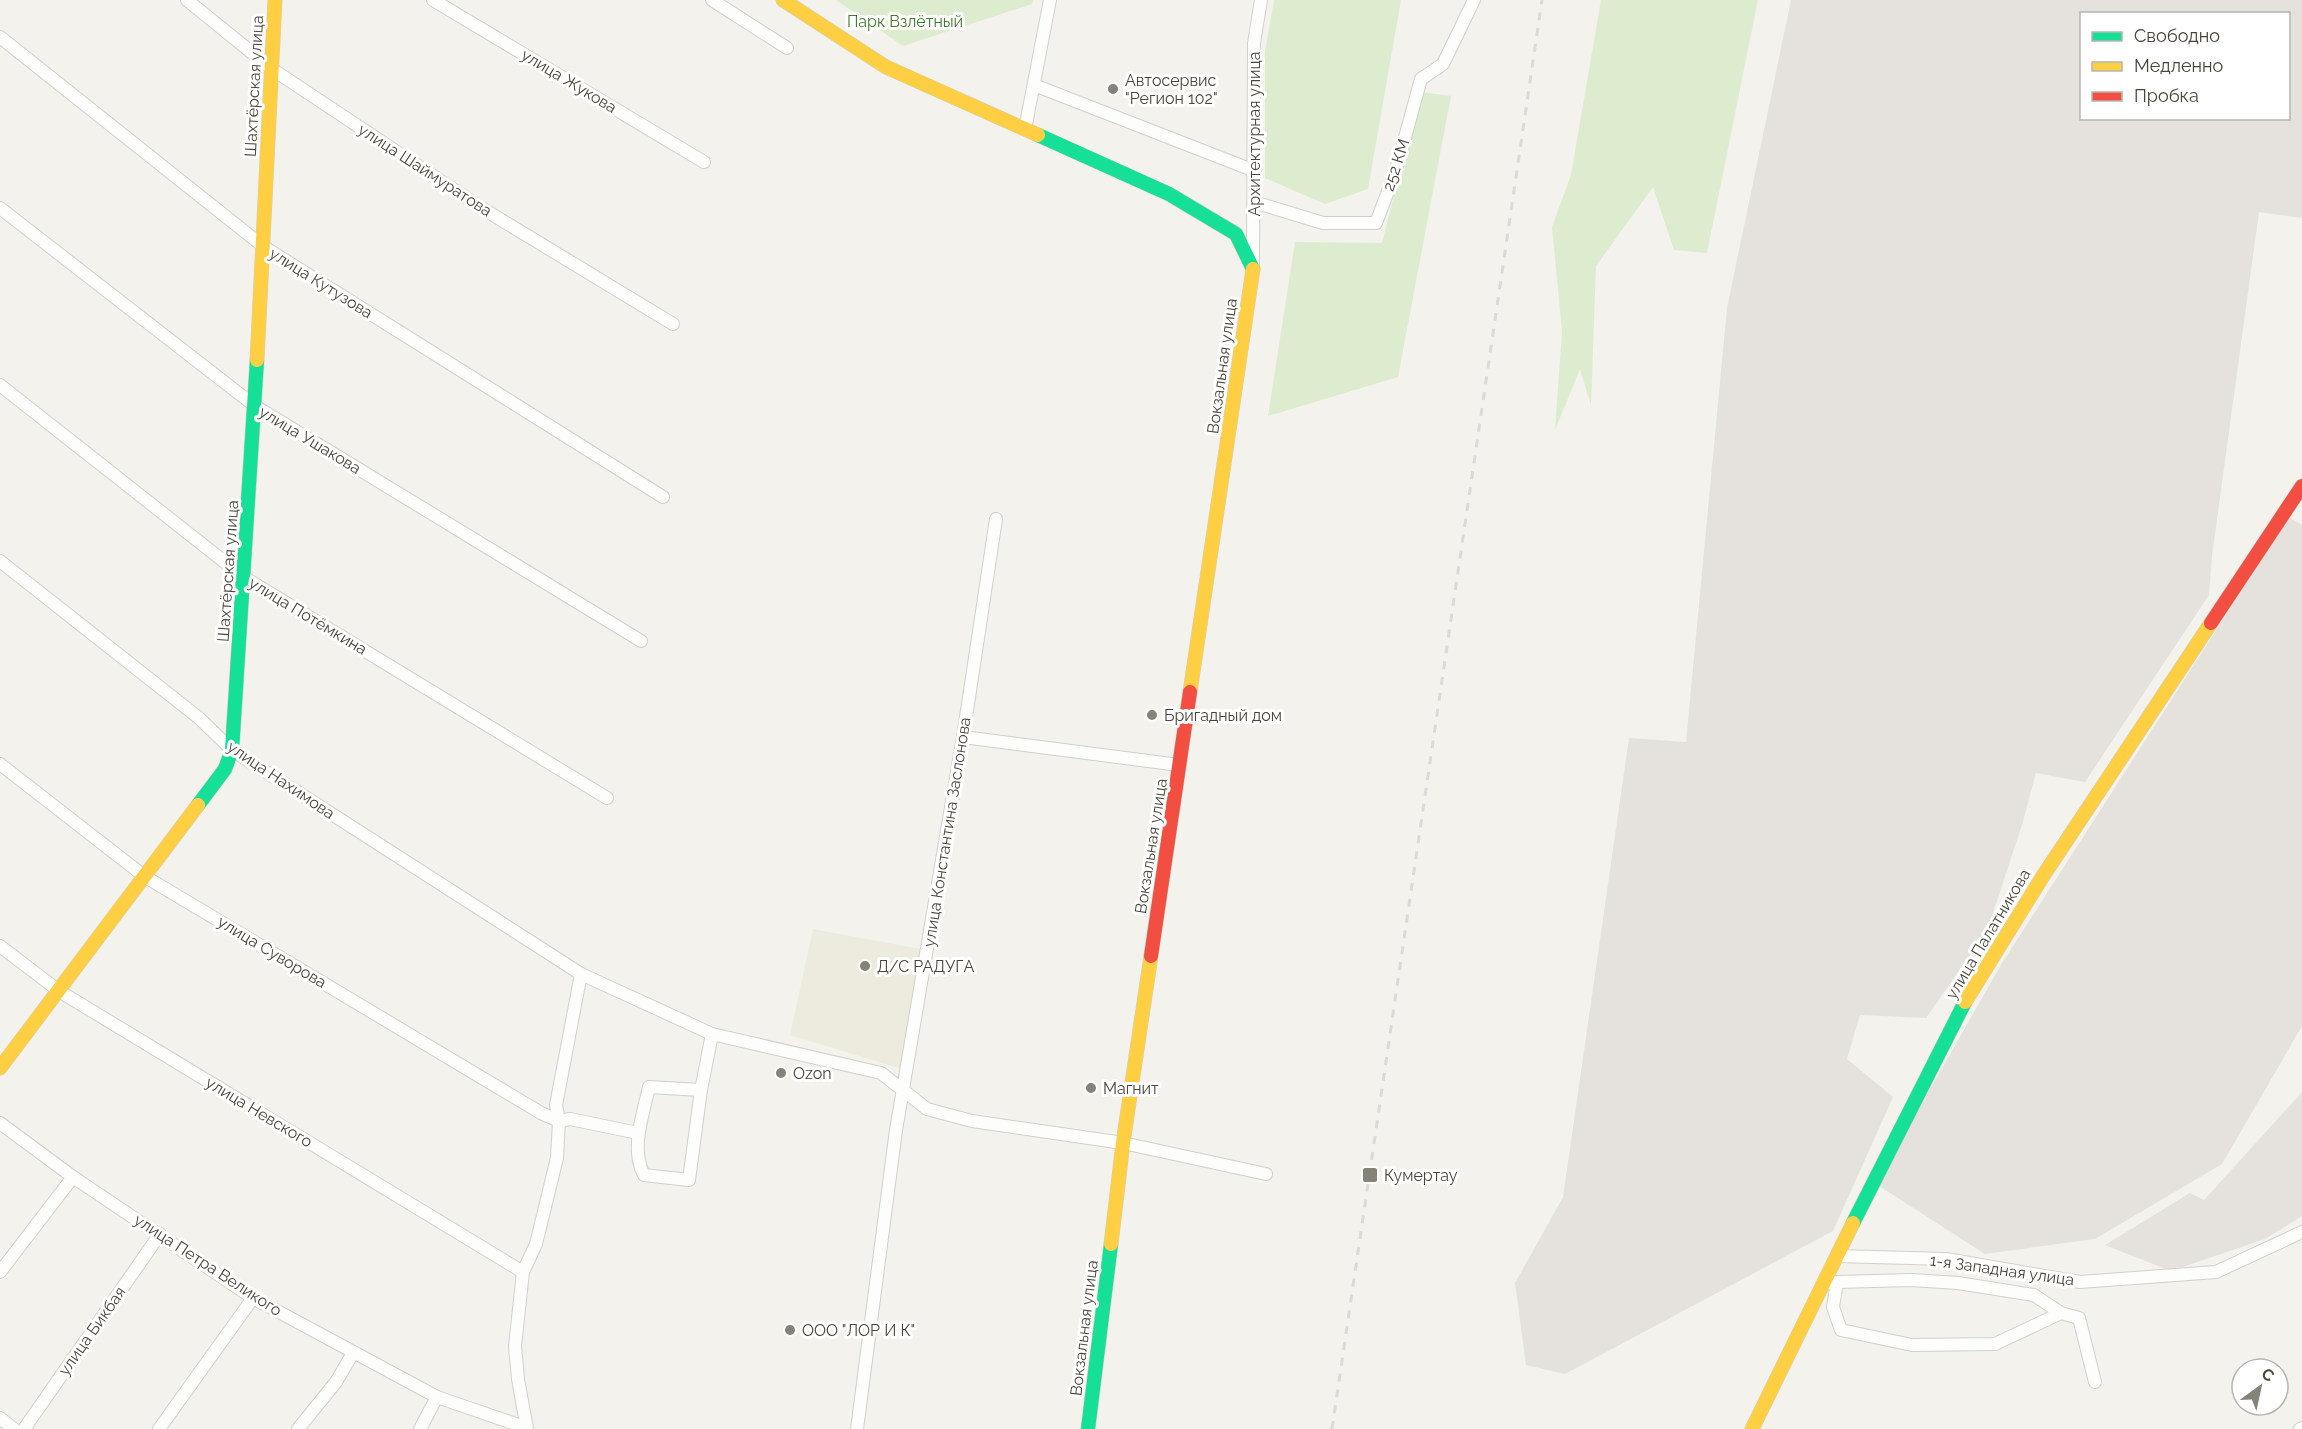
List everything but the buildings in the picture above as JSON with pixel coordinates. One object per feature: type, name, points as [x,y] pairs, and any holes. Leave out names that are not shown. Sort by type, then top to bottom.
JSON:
[{"type":"street","name":"улица Шаймуратова","points":[[187,0],[272,69],[480,207],[673,324]]},
{"type":"street","name":"Шахтёрская улица","points":[[0,1068],[225,769],[232,750],[255,406],[275,0]]},
{"type":"street","name":"улица Жукова","points":[[433,0],[704,162]]},
{"type":"street","points":[[712,0],[787,48]]},
{"type":"street","points":[[783,0],[886,67],[1169,194],[1236,234],[1252,269]]},
{"type":"street","points":[[1025,129],[1050,0]]},
{"type":"street","name":"Архитектурная улица","points":[[1252,269],[1255,171],[1254,43],[1261,0]]},
{"type":"street","name":"252 КМ","points":[[1254,202],[1323,224],[1376,223],[1396,170],[1421,79],[1443,64],[1474,0]]},
{"type":"street","name":"улица Кутузова","points":[[0,37],[264,247],[663,497]]},
{"type":"street","points":[[1034,85],[1255,171]]},
{"type":"street","name":"улица Ушакова","points":[[0,208],[255,406],[641,641]]},
{"type":"street","name":"Вокзальная улица","points":[[1088,1429],[1123,1143],[1252,269]]},
{"type":"street","name":"улица Потёмкина","points":[[0,385],[245,578],[607,798]]},
{"type":"street","name":"улица Палатникова","points":[[1752,1429],[1822,1284],[1970,991],[2043,876],[2302,486]]},
{"type":"street","name":"улица Константина Заслонова","points":[[857,1429],[895,1142],[963,737],[996,519]]},
{"type":"street","name":"улица Нахимова","points":[[0,561],[199,718],[232,750],[580,974],[712,1034],[881,1073],[927,1109],[972,1121],[1123,1143],[1266,1174]]},
{"type":"street","points":[[963,737],[1179,765]]},
{"type":"street","name":"улица Суворова","points":[[0,764],[144,876],[530,1107],[559,1121]]},
{"type":"street","name":"улица Невского","points":[[0,946],[59,991],[523,1272]]},
{"type":"street","points":[[527,1429],[515,1346],[523,1272],[536,1244],[557,1158],[559,1121],[556,1105],[580,974]]},
{"type":"street","points":[[701,1090],[649,1087],[638,1133],[638,1163],[644,1175],[689,1180],[701,1090],[712,1034]]},
{"type":"street","points":[[559,1121],[570,1119],[638,1133]]},
{"type":"street","name":"улица Петра Великого","points":[[0,1123],[73,1177],[253,1298],[437,1397],[527,1429]]},
{"type":"street","points":[[0,1272],[73,1177]]},
{"type":"street","name":"1-я Западная улица","points":[[1837,1256],[1946,1259],[2080,1282],[2216,1272],[2302,1232]]},
{"type":"street","name":"улица Бикбая","points":[[24,1429],[160,1234]]},
{"type":"street","points":[[1822,1284],[1911,1280],[1958,1283],[2034,1295],[2061,1313],[2079,1318],[2095,1382]]},
{"type":"street","points":[[1837,1282],[1833,1307],[1841,1330],[1912,1346],[1995,1344],[2061,1313]]},
{"type":"street","points":[[159,1429],[253,1298]]},
{"type":"street","points":[[298,1429],[336,1382],[353,1353]]},
{"type":"street","points":[[420,1429],[437,1397]]},
{"type":"street","points":[[0,1418],[14,1429]]},
{"type":"shaded area","points":[[1791,0],[2302,0],[2302,218],[2259,212],[2212,556],[2209,595],[2085,782],[2036,773],[2022,825],[1987,931],[1926,1018],[1860,1015],[1847,1059],[1893,1097],[1833,1231],[1565,1374],[1526,1365],[1515,1283],[1563,1197],[1629,738],[1686,742],[1727,308]]},
{"type":"shaded area","points":[[2289,517],[2302,525],[2302,1026],[2222,1164],[2095,1239],[1985,1254],[1876,1184],[2002,963]]},
{"type":"shaded area","points":[[813,929],[920,949],[902,1069],[790,1035]]},
{"type":"shaded area","points":[[2302,1092],[2302,1216],[2265,1239],[2171,1271],[2105,1245],[2190,1193],[2204,1200]]},
{"type":"green space","name":"Парк Взлётный","points":[[836,0],[1033,0],[1032,4],[903,46]]},
{"type":"green space","points":[[1274,0],[1401,0],[1368,189],[1325,204],[1265,178],[1265,51]]},
{"type":"green space","points":[[1601,0],[1758,0],[1707,253],[1674,250],[1653,187],[1596,266],[1591,405],[1580,369],[1555,430],[1562,331],[1552,227],[1571,175]]},
{"type":"green space","points":[[1420,92],[1451,96],[1398,377],[1268,416],[1295,242],[1382,243]]},
{"type":"railway","points":[[1332,1429],[1542,0]]},
{"type":"traffic: fast","points":[[1038,135],[1169,194],[1236,234],[1253,269]]},
{"type":"traffic: fast","points":[[198,805],[225,769],[232,750],[257,360]]},
{"type":"traffic: fast","points":[[1853,1223],[1965,1002]]},
{"type":"traffic: fast","points":[[1088,1429],[1111,1244]]},
{"type":"traffic: slow","points":[[257,360],[275,0]]},
{"type":"traffic: slow","points":[[783,0],[886,67],[1038,135]]},
{"type":"traffic: slow","points":[[1190,692],[1253,269]]},
{"type":"traffic: slow","points":[[1965,1002],[2043,876],[2211,623]]},
{"type":"traffic: slow","points":[[0,1068],[198,805]]},
{"type":"traffic: slow","points":[[1111,1244],[1123,1143],[1151,956]]},
{"type":"traffic: slow","points":[[1752,1429],[1853,1223]]},
{"type":"traffic: jam","points":[[2211,623],[2302,486]]},
{"type":"traffic: jam","points":[[1151,956],[1190,692]]},
{"type":"place","name":"Автосервис \"Регион 102\"","points":[[1113,89]]},
{"type":"place","name":"Бригадный дом","points":[[1152,715]]},
{"type":"place","name":"Д/С РАДУГА","points":[[865,966]]},
{"type":"place","name":"Ozon","points":[[781,1073]]},
{"type":"place","name":"Магнит","points":[[1091,1088]]},
{"type":"place","name":"Кумертау","points":[[1370,1175]]},
{"type":"place","name":"ООО \"ЛОР И К\"","points":[[790,1330]]}]
